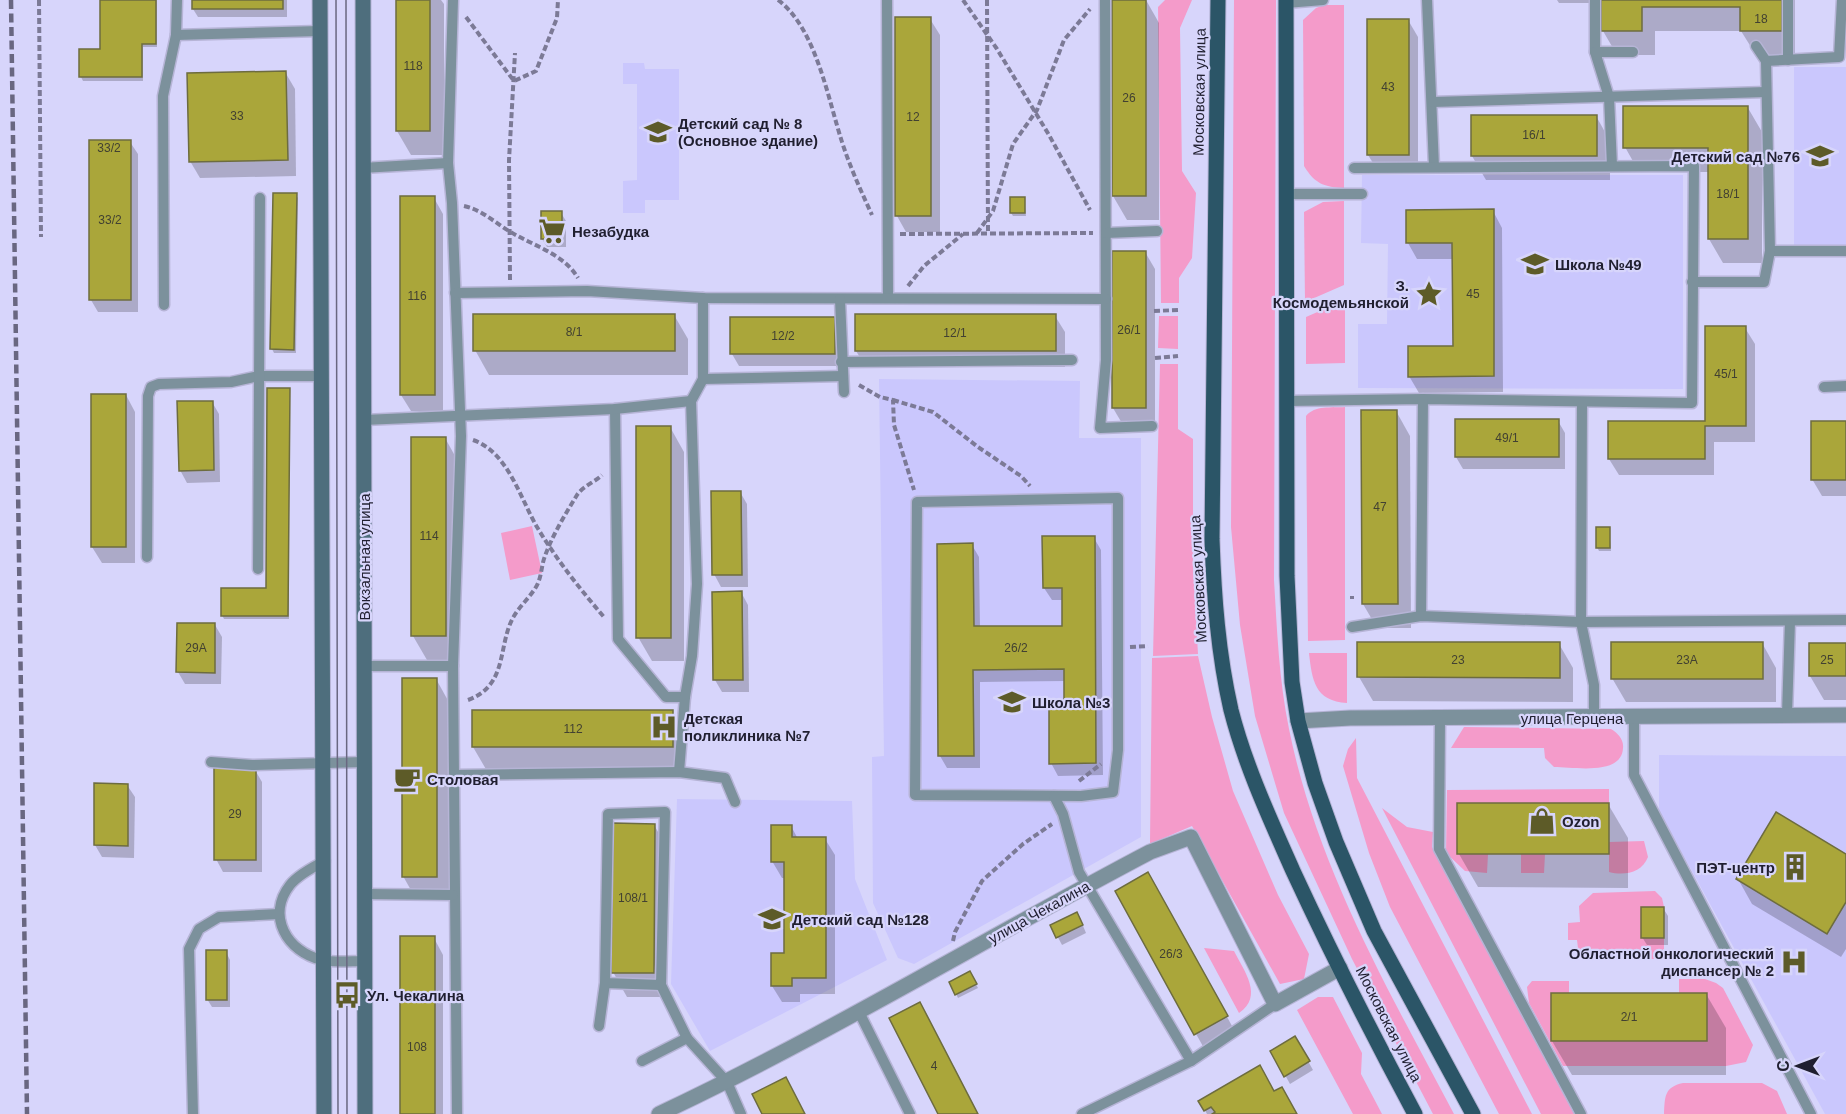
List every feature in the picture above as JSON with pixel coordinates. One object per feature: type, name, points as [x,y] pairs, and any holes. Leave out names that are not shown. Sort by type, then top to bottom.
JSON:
[{"type":"main road","points":[[320,0],[325,861],[324,1114]]},
{"type":"main road","name":"Вокзальная улица","points":[[363,0],[365,1114]]},
{"type":"main road","name":"Московская улица","points":[[1218,0],[1212,517],[1215,606],[1221,660],[1232,712],[1275,832],[1340,968],[1415,1114]]},
{"type":"main road","name":"Московская улица","points":[[1286,2],[1287,576],[1292,682],[1298,721],[1326,813],[1374,931],[1473,1114]]},
{"type":"street","name":"улица Герцена","points":[[1298,721],[1350,718],[1846,715]]},
{"type":"street","name":"улица Чекалина","points":[[659,1114],[727,1082],[859,1012],[1150,852],[1191,837],[1275,1004]]},
{"type":"street","points":[[1275,1004],[1340,968]]},
{"type":"lane","points":[[164,305],[163,96],[176,34],[177,0]]},
{"type":"lane","points":[[887,0],[888,298]]},
{"type":"lane","points":[[1106,0],[1106,360],[1100,428],[1152,426]]},
{"type":"lane","points":[[1286,2],[1323,0]]},
{"type":"lane","points":[[1427,0],[1434,167]]},
{"type":"lane","points":[[1595,0],[1595,52],[1609,97],[1612,166]]},
{"type":"lane","points":[[1788,0],[1788,60]]},
{"type":"lane","points":[[1766,61],[1839,57],[1842,0]]},
{"type":"lane","points":[[456,4],[448,163],[452,203],[461,436],[453,666],[455,775],[453,895],[457,1114]]},
{"type":"lane","points":[[176,34],[320,31]]},
{"type":"lane","points":[[1692,282],[1764,282],[1770,251],[1766,61],[1756,46]]},
{"type":"lane","points":[[1595,52],[1634,52]]},
{"type":"lane","points":[[1433,102],[1766,92]]},
{"type":"lane","points":[[362,168],[448,163]]},
{"type":"lane","points":[[1287,402],[1423,399],[1692,403],[1694,166],[1354,168]]},
{"type":"lane","points":[[1287,194],[1362,194]]},
{"type":"lane","points":[[258,569],[260,198]]},
{"type":"lane","points":[[1106,232],[1157,231]]},
{"type":"lane","points":[[1770,251],[1846,251]]},
{"type":"lane","points":[[455,293],[587,291],[703,298],[1106,299]]},
{"type":"lane","points":[[679,771],[685,697],[692,657],[697,584],[691,401],[703,379],[703,298]]},
{"type":"lane","points":[[840,299],[844,392]]},
{"type":"lane","points":[[841,362],[1072,360]]},
{"type":"lane","points":[[147,557],[148,396],[151,387],[159,384],[231,382],[259,376],[322,376]]},
{"type":"lane","points":[[703,379],[843,376]]},
{"type":"lane","points":[[1824,387],[1846,386]]},
{"type":"lane","points":[[1421,616],[1423,399]]},
{"type":"lane","points":[[364,420],[615,409],[691,401]]},
{"type":"lane","points":[[1582,402],[1581,622],[1594,685],[1594,718]]},
{"type":"lane","points":[[615,409],[618,639],[666,697],[685,697]]},
{"type":"lane","points":[[1118,498],[1118,750],[1113,792],[1080,796],[915,795],[917,502],[1118,498]]},
{"type":"lane","points":[[1352,627],[1421,616],[1581,622],[1846,620]]},
{"type":"lane","points":[[1787,714],[1790,621]]},
{"type":"lane","points":[[363,666],[453,666]]},
{"type":"lane","points":[[1440,718],[1439,849],[1581,1114]]},
{"type":"lane","points":[[1634,718],[1634,775],[1811,1114]]},
{"type":"lane","points":[[211,762],[252,765],[364,762]]},
{"type":"lane","points":[[455,775],[679,771],[725,778],[735,802]]},
{"type":"lane","points":[[1054,796],[1063,814],[1078,872],[1191,1061]]},
{"type":"lane","points":[[599,1026],[605,983],[608,814],[665,812],[661,985],[687,1038],[727,1082],[741,1114]]},
{"type":"lane","points":[[325,861],[291,884],[279,914],[282,931],[292,944],[324,961],[364,961]]},
{"type":"lane","points":[[365,894],[453,895]]},
{"type":"lane","points":[[193,1114],[189,949],[199,929],[219,918],[279,914]]},
{"type":"lane","points":[[605,983],[661,985]]},
{"type":"lane","points":[[1082,1114],[1191,1061],[1275,1004]]},
{"type":"lane","points":[[859,1012],[910,1114]]},
{"type":"lane","points":[[642,1060],[687,1038]]},
{"type":"path","points":[[39,0],[41,237]]},
{"type":"path","points":[[514,81],[536,71],[557,18],[558,0]]},
{"type":"path","points":[[778,0],[798,19],[855,178],[876,224],[887,234],[1106,232]]},
{"type":"path","points":[[963,0],[987,34],[1035,113],[1071,173],[1083,200],[1106,232]]},
{"type":"path","points":[[987,0],[988,233]]},
{"type":"path","points":[[456,4],[514,81]]},
{"type":"path","points":[[977,233],[993,211],[1013,144],[1035,113],[1064,40],[1094,6]]},
{"type":"path","points":[[511,292],[509,231],[515,52]]},
{"type":"path","points":[[452,203],[475,209],[572,267],[587,291]]},
{"type":"path","points":[[888,298],[907,287],[924,266],[964,234]]},
{"type":"path","points":[[1154,311],[1178,310]]},
{"type":"path","points":[[1155,358],[1178,356]]},
{"type":"path","points":[[843,376],[880,397],[933,412],[978,447],[1021,476],[1043,499]]},
{"type":"path","points":[[893,400],[894,425],[917,502]]},
{"type":"path","points":[[461,436],[486,445],[496,457],[516,484],[536,526],[581,590],[618,633]]},
{"type":"path","points":[[454,705],[482,695],[492,681],[506,650],[507,632],[514,617],[537,586],[550,546],[579,492],[610,466],[616,451]]},
{"type":"path","points":[[1080,796],[1077,783],[1118,750]]},
{"type":"path","points":[[953,944],[955,932],[982,881],[1023,844],[1063,814]]},
{"type":"shaded area","points":[[1165,0],[1192,0],[1180,28],[1182,171],[1196,193],[1192,258],[1179,278],[1179,303],[1161,303],[1158,7]]},
{"type":"shaded area","points":[[1234,0],[1276,0],[1274,580],[1277,636],[1289,729],[1301,780],[1336,879],[1381,975],[1454,1114],[1433,1114],[1352,959],[1284,813],[1255,716],[1240,625],[1231,527]]},
{"type":"shaded area","points":[[1324,5],[1344,5],[1344,188],[1331,187],[1316,181],[1304,166],[1303,20],[1316,8]]},
{"type":"shaded area","name":"Детский сад № 8 (Основное здание)","points":[[623,63],[644,63],[645,69],[679,69],[679,200],[645,200],[645,213],[623,213],[623,181],[637,180],[637,84],[623,84]]},
{"type":"shaded area","name":"Детский сад №76","points":[[1794,67],[1846,67],[1846,246],[1794,246]]},
{"type":"shaded area","name":"Школа №49","points":[[1362,175],[1683,175],[1683,389],[1358,388],[1358,324],[1387,324],[1388,244],[1361,243]]},
{"type":"shaded area","points":[[1344,201],[1344,285],[1305,302],[1304,212],[1323,202]]},
{"type":"shaded area","points":[[1345,300],[1345,363],[1306,364],[1306,317]]},
{"type":"shaded area","points":[[1159,316],[1178,316],[1178,349],[1158,348]]},
{"type":"shaded area","points":[[1160,364],[1178,364],[1178,429],[1193,439],[1193,567],[1198,654],[1153,656]]},
{"type":"shaded area","name":"Школа №3","points":[[879,379],[1080,381],[1079,438],[1141,438],[1141,837],[914,964],[898,958],[873,903],[872,757],[884,756]]},
{"type":"shaded area","points":[[1345,407],[1345,640],[1308,641],[1306,416],[1314,410]]},
{"type":"shaded area","points":[[532,526],[542,573],[510,580],[501,533]]},
{"type":"shaded area","points":[[1309,653],[1347,653],[1347,703],[1328,698],[1317,688]]},
{"type":"shaded area","points":[[1198,656],[1233,791],[1278,895],[1309,954],[1304,979],[1280,984],[1192,826],[1150,844],[1152,658]]},
{"type":"shaded area","points":[[1464,727],[1611,729],[1620,737],[1623,748],[1621,757],[1615,763],[1606,766],[1596,768],[1554,767],[1545,758],[1544,748],[1451,748]]},
{"type":"shaded area","points":[[1356,738],[1357,778],[1532,1114],[1499,1114],[1390,907],[1369,853],[1343,766],[1348,749]]},
{"type":"shaded area","name":"Областной онкологический диспансер № 2","points":[[1659,755],[1846,756],[1846,1114],[1825,1114],[1659,811]]},
{"type":"shaded area","points":[[1609,789],[1609,803],[1457,803],[1457,854],[1488,854],[1487,873],[1465,871],[1446,853],[1447,790]]},
{"type":"shaded area","name":"Детский сад №128","points":[[677,799],[852,801],[855,879],[887,960],[710,1051],[671,984]]},
{"type":"shaded area","points":[[1382,808],[1407,827],[1433,832],[1432,847],[1574,1114],[1541,1114]]},
{"type":"shaded area","points":[[1644,841],[1648,857],[1641,867],[1621,874],[1609,872],[1609,842]]},
{"type":"shaded area","points":[[1521,854],[1545,854],[1544,873],[1521,873]]},
{"type":"shaded area","points":[[1655,891],[1662,898],[1664,907],[1641,907],[1641,937],[1664,938],[1664,959],[1588,959],[1578,948],[1577,940],[1568,940],[1568,923],[1580,922],[1579,906],[1593,893]]},
{"type":"shaded area","points":[[1204,948],[1234,951],[1243,967],[1251,991],[1250,999],[1239,1013]]},
{"type":"shaded area","points":[[1679,979],[1705,979],[1723,988],[1753,1045],[1746,1062],[1726,1066],[1563,1066],[1529,1003],[1527,987],[1532,981],[1569,981],[1569,993],[1551,993],[1551,1041],[1707,1041],[1707,993],[1679,993]]},
{"type":"shaded area","points":[[1318,997],[1333,997],[1362,1053],[1361,1074],[1382,1114],[1353,1114],[1297,1010]]},
{"type":"shaded area","points":[[1683,1083],[1762,1083],[1777,1091],[1787,1114],[1664,1114],[1665,1098],[1669,1090]]},
{"type":"building","points":[[100,0],[156,0],[156,44],[142,44],[142,77],[79,77],[79,49],[100,49]]},
{"type":"building","points":[[192,0],[283,0],[283,9],[192,9]]},
{"type":"building","points":[[396,0],[430,0],[430,131],[396,131]]},
{"type":"building","points":[[1112,0],[1146,0],[1146,196],[1112,196]]},
{"type":"building","points":[[1601,0],[1782,0],[1782,31],[1740,31],[1740,7],[1642,7],[1642,31],[1601,31]]},
{"type":"building","points":[[895,17],[931,17],[931,216],[895,216]]},
{"type":"building","points":[[1367,19],[1409,19],[1409,155],[1367,155]]},
{"type":"building","points":[[286,71],[288,160],[189,162],[187,73]]},
{"type":"building","points":[[1623,106],[1748,106],[1748,239],[1708,239],[1708,148],[1623,148]]},
{"type":"building","points":[[1471,115],[1597,115],[1597,156],[1471,156]]},
{"type":"building","points":[[89,140],[131,140],[131,300],[89,300]]},
{"type":"building","points":[[273,193],[297,193],[294,350],[270,349]]},
{"type":"building","points":[[400,196],[435,196],[435,395],[400,395]]},
{"type":"building","points":[[1010,197],[1025,197],[1025,213],[1010,213]]},
{"type":"building","points":[[1494,209],[1494,376],[1408,377],[1408,346],[1453,346],[1452,243],[1406,243],[1406,210]]},
{"type":"building","points":[[541,211],[562,211],[562,239],[541,239]]},
{"type":"building","points":[[1112,251],[1146,251],[1146,408],[1112,408]]},
{"type":"building","points":[[473,314],[675,314],[675,351],[473,351]]},
{"type":"building","points":[[855,314],[1056,314],[1056,351],[855,351]]},
{"type":"building","points":[[730,317],[835,317],[835,354],[730,354]]},
{"type":"building","points":[[1705,326],[1746,326],[1746,426],[1705,426],[1705,459],[1608,459],[1608,421],[1705,421]]},
{"type":"building","points":[[267,388],[290,388],[288,616],[221,616],[221,588],[266,588]]},
{"type":"building","points":[[91,394],[126,394],[126,547],[91,547]]},
{"type":"building","points":[[177,401],[213,401],[214,470],[179,471]]},
{"type":"building","points":[[1361,410],[1397,410],[1398,604],[1362,604]]},
{"type":"building","points":[[1455,419],[1559,419],[1559,457],[1455,457]]},
{"type":"building","points":[[1811,421],[1846,421],[1846,480],[1811,480]]},
{"type":"building","points":[[636,426],[671,426],[671,638],[636,638]]},
{"type":"building","points":[[411,437],[446,437],[446,636],[411,636]]},
{"type":"building","points":[[711,491],[741,491],[742,575],[712,575]]},
{"type":"building","points":[[1596,527],[1610,527],[1610,548],[1596,548]]},
{"type":"building","name":"Школа №3","points":[[1042,536],[1095,536],[1096,763],[1049,764],[1049,701],[1064,701],[1064,669],[973,670],[974,756],[938,756],[937,544],[973,543],[974,626],[1062,626],[1062,588],[1043,588]]},
{"type":"building","points":[[742,591],[743,680],[713,680],[712,592]]},
{"type":"building","points":[[177,623],[215,623],[215,673],[176,672]]},
{"type":"building","points":[[1357,642],[1560,642],[1560,678],[1357,677]]},
{"type":"building","points":[[1611,642],[1763,642],[1763,679],[1611,679]]},
{"type":"building","points":[[1809,643],[1846,643],[1846,676],[1809,676]]},
{"type":"building","points":[[402,678],[437,678],[437,877],[402,877]]},
{"type":"building","points":[[472,710],[673,710],[673,747],[472,747]]},
{"type":"building","points":[[214,768],[256,768],[256,860],[214,860]]},
{"type":"building","points":[[94,783],[128,784],[128,846],[94,845]]},
{"type":"building","points":[[1457,803],[1609,803],[1609,854],[1457,854]]},
{"type":"building","name":"ПЭТ-центр","points":[[1776,812],[1846,854],[1846,902],[1827,934],[1736,879]]},
{"type":"building","points":[[613,823],[655,824],[654,973],[611,973]]},
{"type":"building","points":[[771,825],[792,825],[792,837],[826,837],[826,978],[792,978],[792,986],[771,986],[771,953],[784,953],[784,862],[771,862]]},
{"type":"building","points":[[1148,872],[1228,1016],[1194,1035],[1115,891]]},
{"type":"building","points":[[1641,907],[1664,907],[1664,938],[1641,938]]},
{"type":"building","points":[[1077,912],[1083,925],[1056,938],[1050,925]]},
{"type":"building","points":[[400,936],[435,936],[435,1114],[400,1114]]},
{"type":"building","points":[[206,950],[227,950],[227,1000],[206,1000]]},
{"type":"building","points":[[970,971],[977,984],[955,995],[949,982]]},
{"type":"building","points":[[1551,993],[1707,993],[1707,1041],[1551,1041]]},
{"type":"building","points":[[920,1002],[978,1114],[938,1114],[889,1018]]},
{"type":"building","points":[[1295,1036],[1310,1061],[1284,1077],[1270,1051]]},
{"type":"building","points":[[1260,1065],[1274,1091],[1282,1087],[1297,1114],[1212,1114],[1215,1112],[1211,1107],[1204,1111],[1198,1101]]},
{"type":"building","points":[[786,1077],[805,1114],[762,1114],[752,1094]]},
{"type":"tram line","points":[[336,0],[338,1114]]},
{"type":"tram line","points":[[346,0],[347,1114]]},
{"type":"railway","points":[[11,0],[27,1114]]},
{"type":"place","name":"Детский сад № 8 (Основное здание)","points":[[658,132]]},
{"type":"place","name":"Детский сад №76","points":[[1820,156]]},
{"type":"place","name":"Незабудка","points":[[552,231]]},
{"type":"place","name":"Школа №49","points":[[1535,264]]},
{"type":"place","name":"З. Космодемьянской","points":[[1429,294]]},
{"type":"place","name":"Школа №3","points":[[1012,702]]},
{"type":"place","name":"Детская поликлиника №7","points":[[664,727]]},
{"type":"place","name":"Столовая","points":[[407,779]]},
{"type":"place","name":"Ozon","points":[[1542,821]]},
{"type":"place","name":"ПЭТ-центр","points":[[1795,867]]},
{"type":"place","name":"Детский сад №128","points":[[772,919]]},
{"type":"place","name":"Областной онкологический диспансер № 2","points":[[1794,962]]},
{"type":"place","name":"Ул. Чекалина","points":[[347,995]]}]
